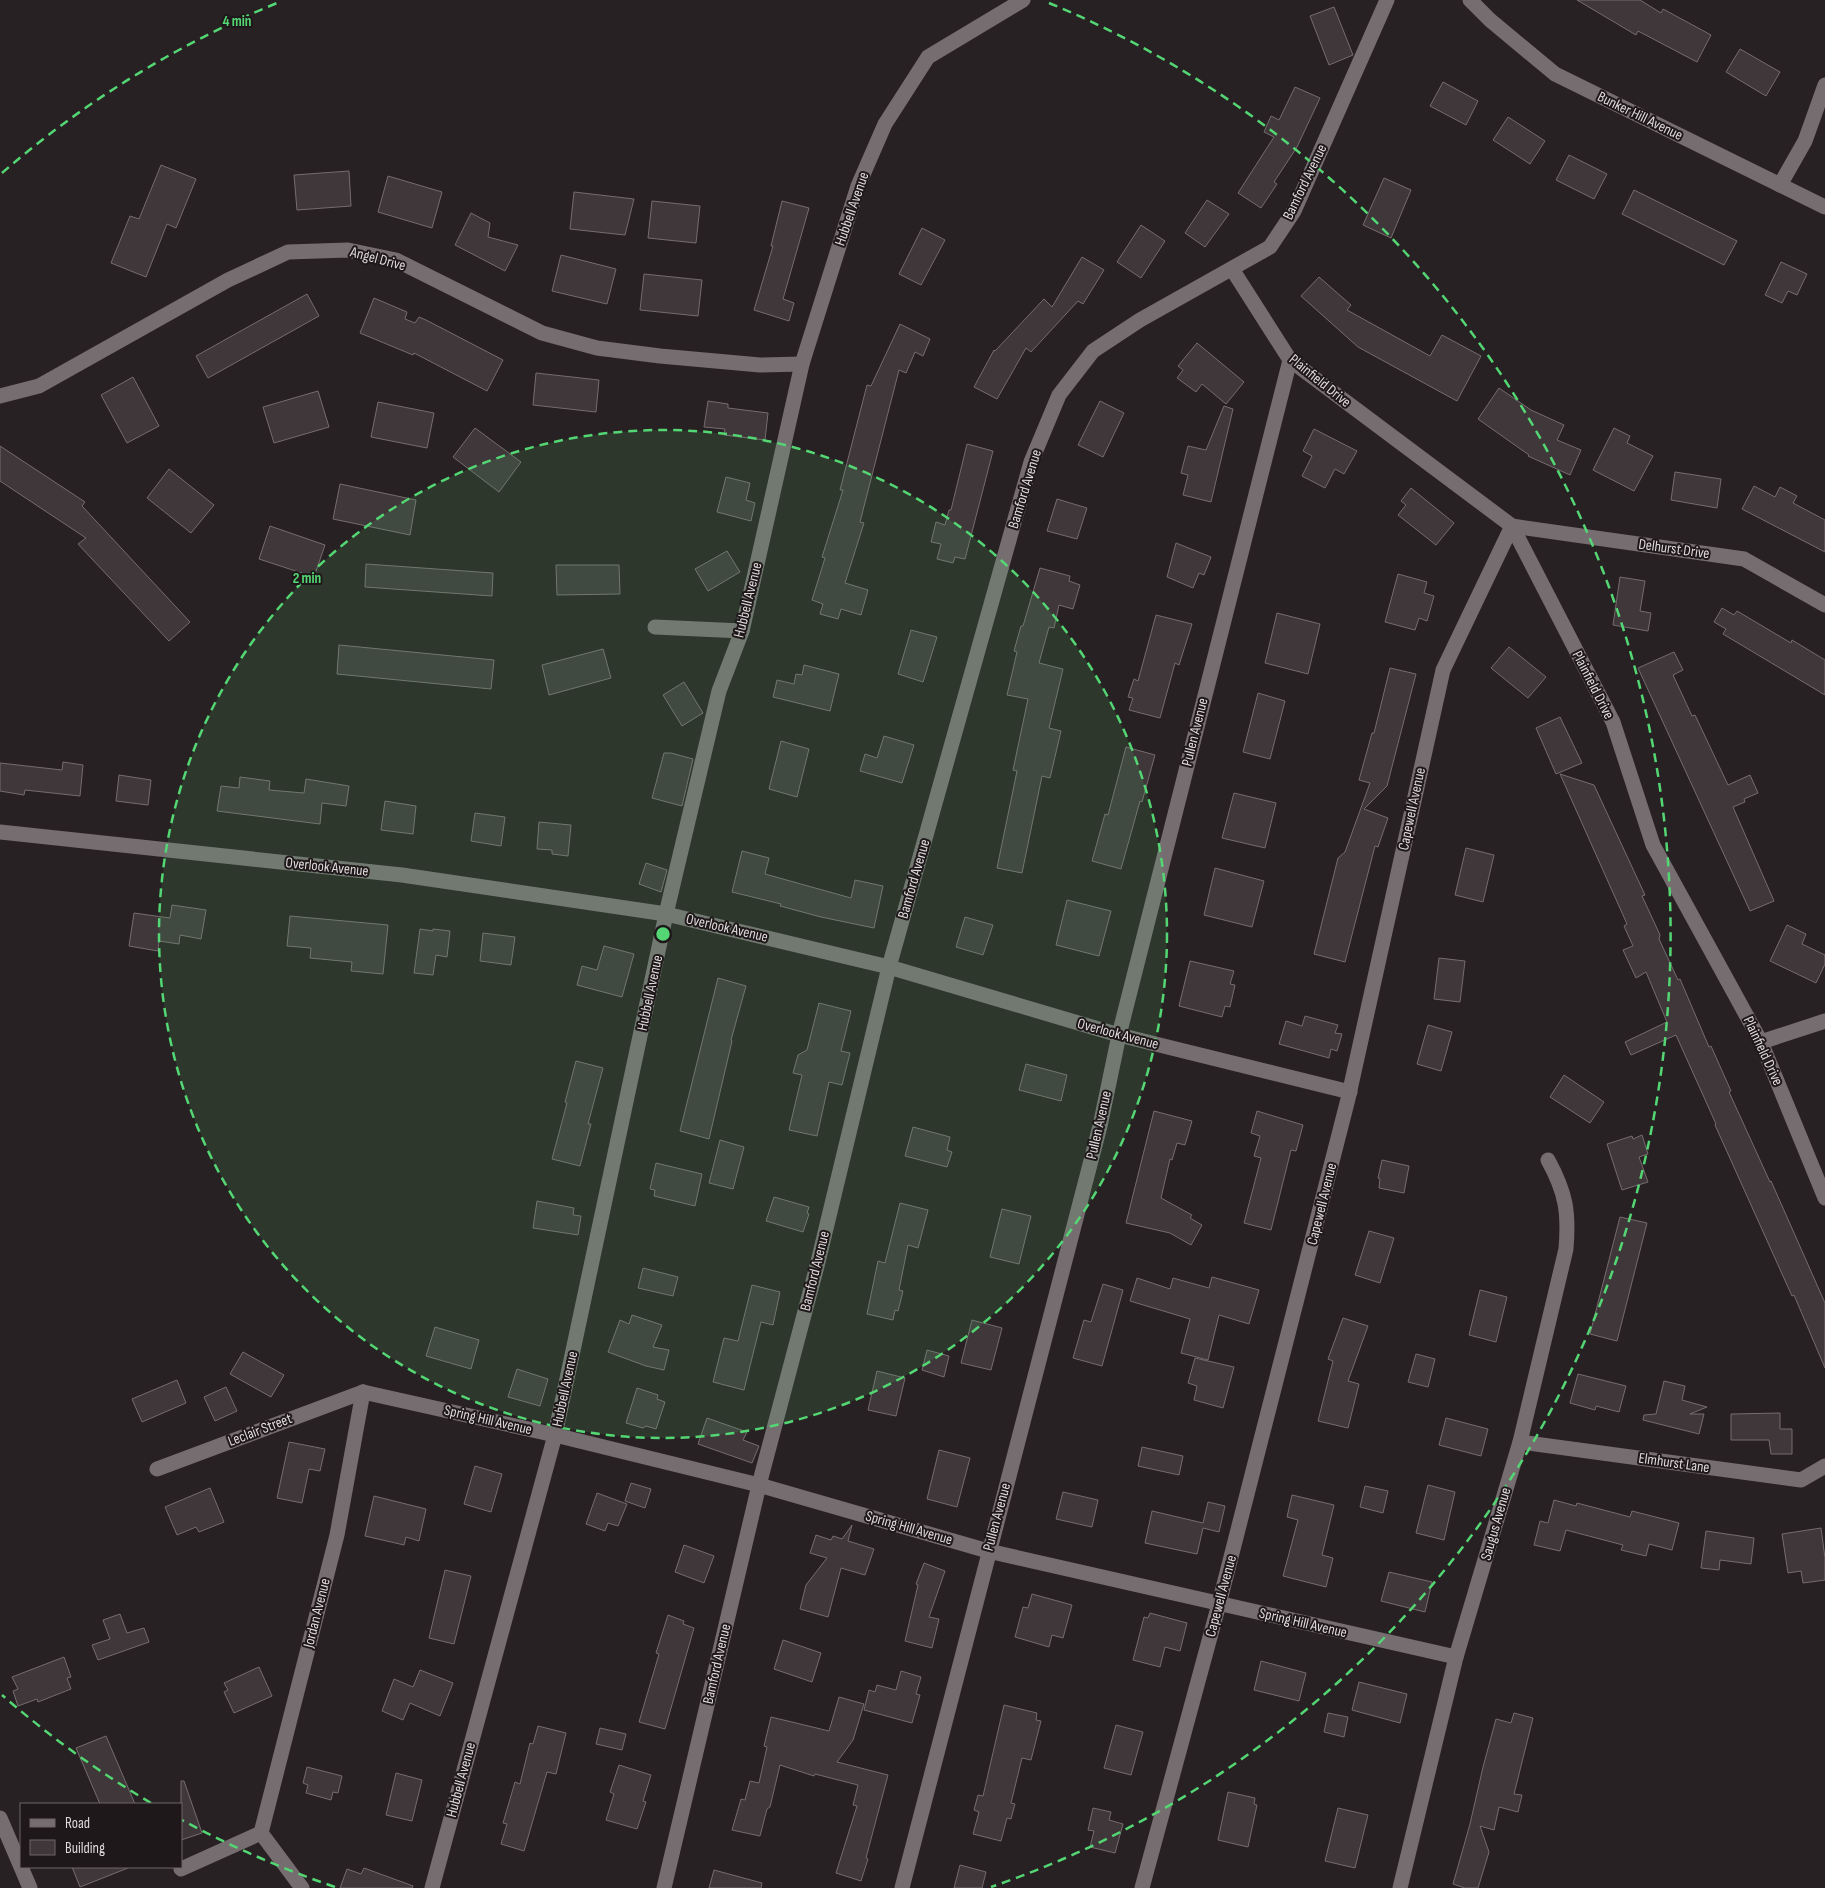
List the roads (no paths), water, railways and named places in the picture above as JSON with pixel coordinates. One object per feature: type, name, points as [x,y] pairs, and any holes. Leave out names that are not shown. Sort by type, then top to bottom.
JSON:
[{"type":"street","name":"Hubbell Avenue","points":[[432,1888],[555,1435],[666,914],[719,691],[742,631],[802,364],[858,186],[885,124],[928,56],[1023,0]]},
{"type":"street","name":"Bamford Avenue","points":[[664,1888],[759,1485],[817,1266],[889,967],[1031,462],[1060,395],[1093,351],[1140,320],[1270,247],[1294,212],[1387,0]]},
{"type":"street","name":"Bunker Hill Avenue","points":[[1470,0],[1490,20],[1555,74],[1825,207]]},
{"type":"street","points":[[1780,185],[1805,141],[1825,85]]},
{"type":"street","name":"Angel Drive","points":[[0,396],[39,386],[228,280],[288,252],[348,250],[396,260],[542,333],[597,348],[760,365],[802,364]]},
{"type":"street","name":"Plainfield Drive","points":[[1232,269],[1290,360],[1512,526],[1613,722],[1652,845],[1761,1042],[1825,1198]]},
{"type":"street","name":"Pullen Avenue","points":[[902,1888],[988,1551],[1100,1126],[1119,1035],[1290,360]]},
{"type":"street","name":"Delhurst Drive","points":[[1512,526],[1744,560],[1825,605]]},
{"type":"street","name":"Capewell Avenue","points":[[1142,1888],[1219,1604],[1350,1092],[1443,670],[1512,526]]},
{"type":"street","points":[[655,627],[742,631]]},
{"type":"street","name":"Overlook Avenue","points":[[0,832],[402,875],[666,914],[889,967],[1119,1035],[1350,1092]]},
{"type":"street","points":[[1761,1042],[1825,1021]]},
{"type":"street","name":"Saugus Avenue","points":[[1400,1888],[1456,1658],[1520,1442],[1566,1249],[1568,1223],[1565,1198],[1548,1160]]},
{"type":"street","name":"Spring Hill Avenue","points":[[363,1392],[555,1435],[759,1485],[988,1551],[1456,1658]]},
{"type":"street","name":"Leclair Street","points":[[157,1469],[363,1392]]},
{"type":"street","name":"Jordan Avenue","points":[[261,1833],[337,1535],[363,1392]]},
{"type":"street","name":"Elmhurst Lane","points":[[1520,1442],[1801,1480],[1825,1466]]},
{"type":"street","points":[[0,1818],[20,1865]]},
{"type":"street","points":[[182,1868],[261,1833],[302,1888]]},
{"type":"street","points":[[21,1868],[30,1888]]}]
